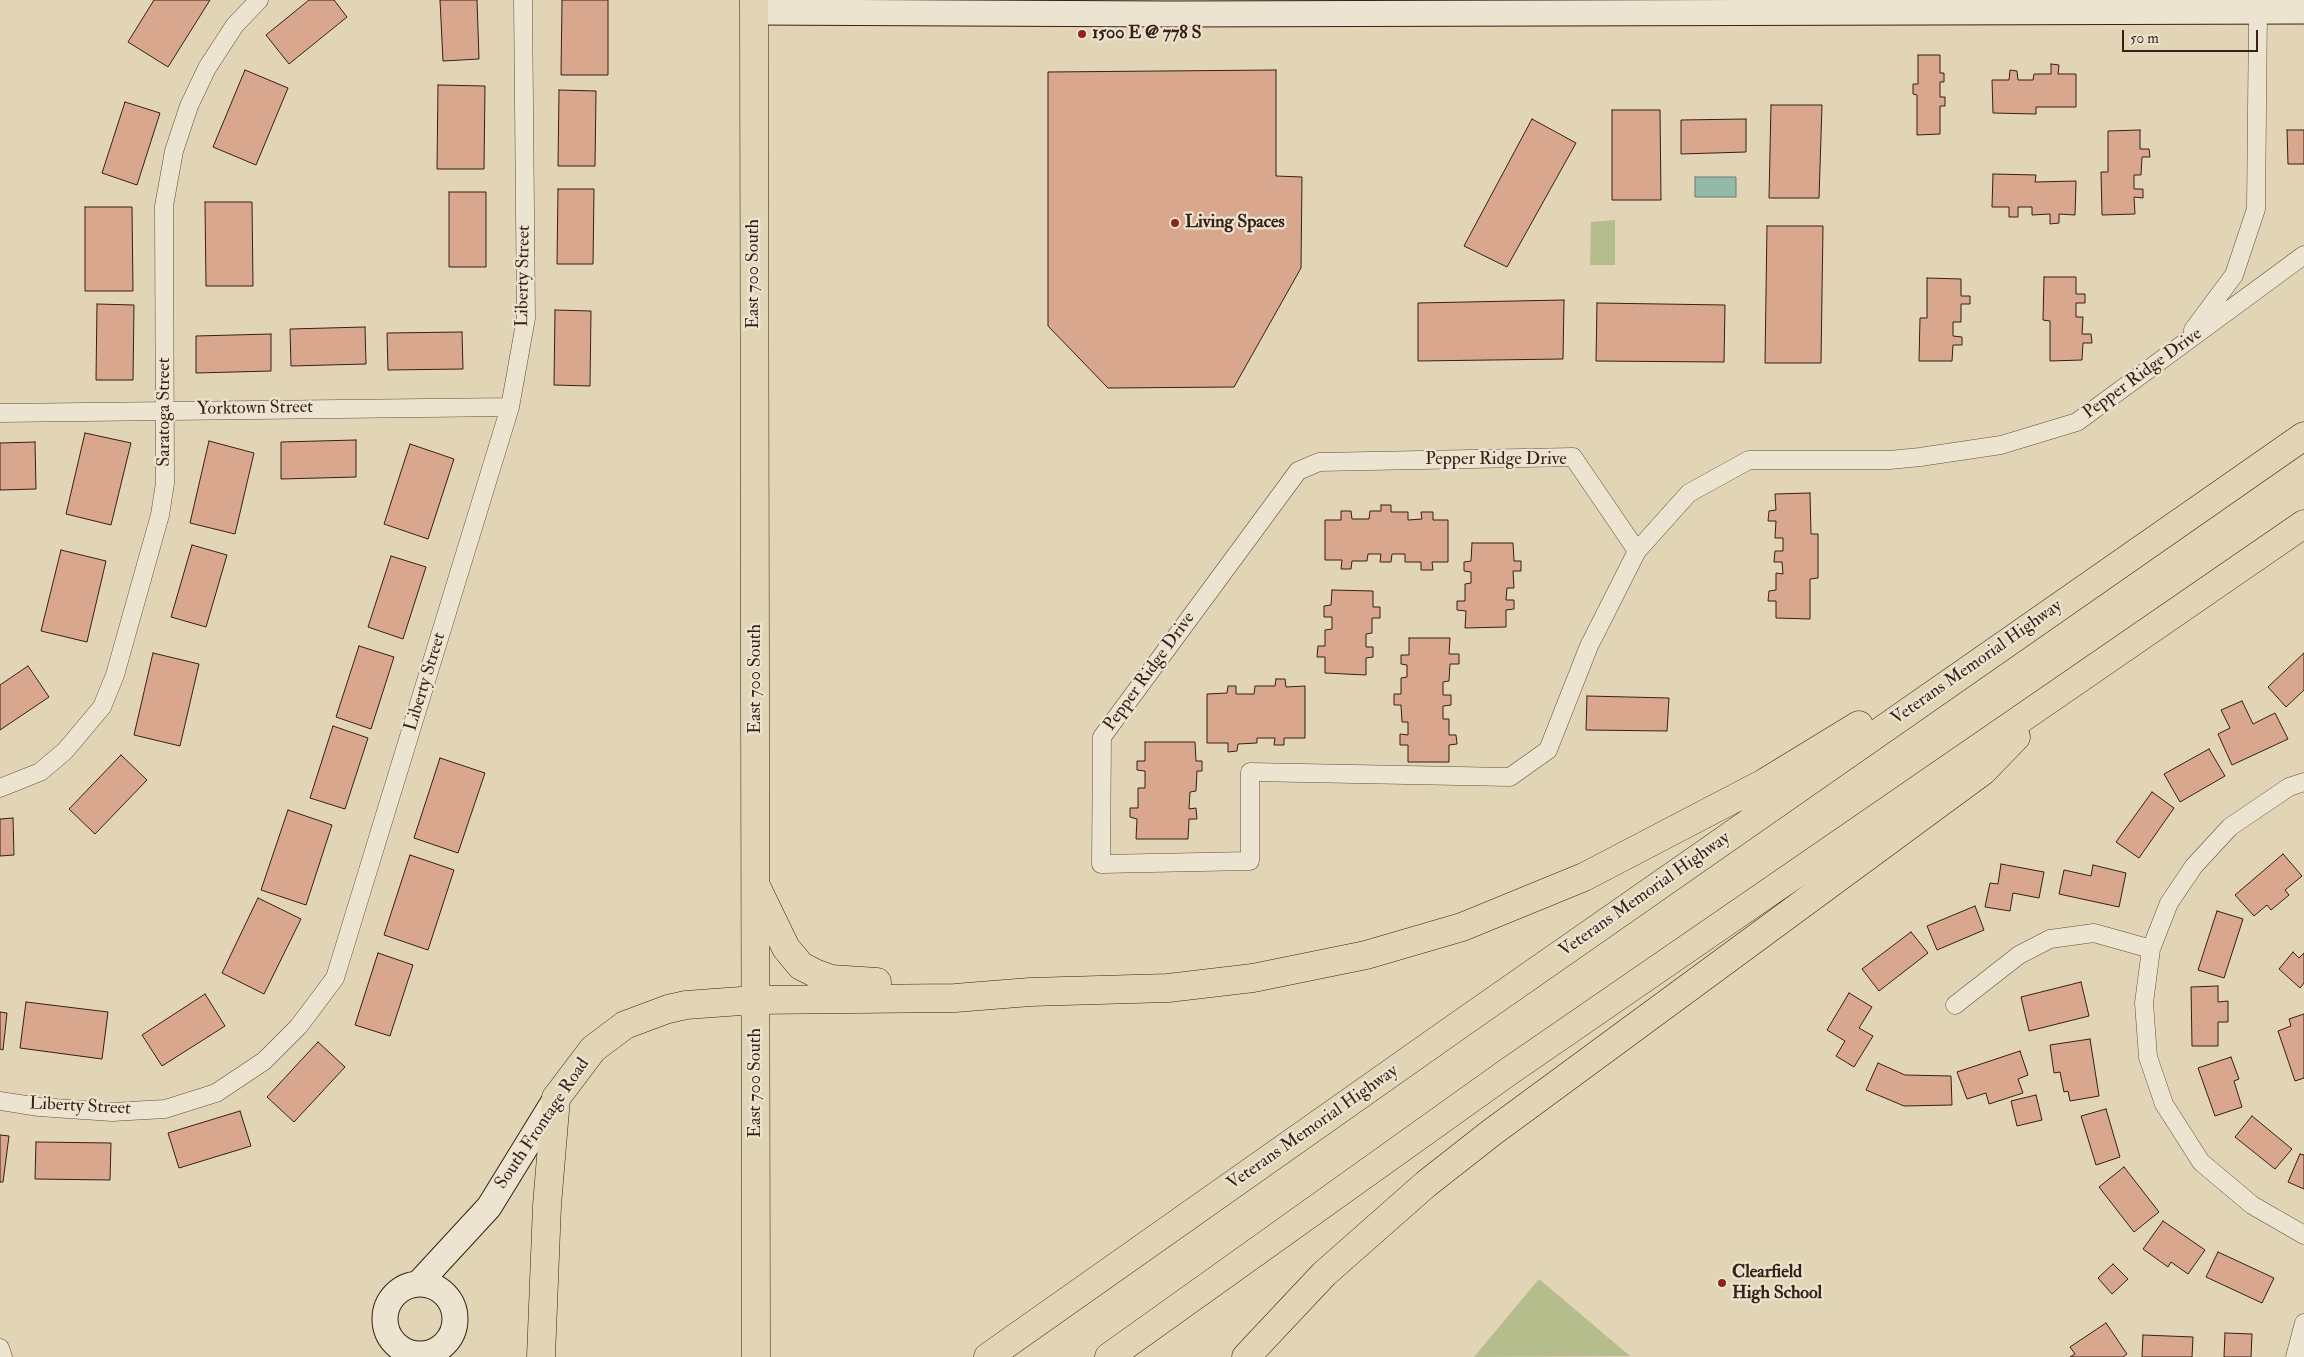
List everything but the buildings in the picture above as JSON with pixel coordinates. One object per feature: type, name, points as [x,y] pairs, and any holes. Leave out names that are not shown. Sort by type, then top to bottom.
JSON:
[{"type":"main road","name":"East 700 South","points":[[754,6],[756,1357]]},
{"type":"main road","name":"Veterans Memorial Highway","points":[[988,1357],[1467,1019],[2304,436]]},
{"type":"main road","points":[[1108,1357],[1508,1072],[2304,524]]},
{"type":"main road","points":[[756,886],[789,953],[801,966],[817,974],[858,982],[965,981],[1030,992],[1168,988],[1254,978],[1388,949],[1462,927],[1600,870],[1764,783],[2103,575]]},
{"type":"main road","points":[[1246,1357],[1324,1274],[1418,1190],[1491,1133],[1983,771],[2059,693]]},
{"type":"main road","name":"South Frontage Road","points":[[556,1098],[594,1049],[625,1026],[668,1009],[686,1005],[756,1000],[956,998],[1030,992]]},
{"type":"main road","points":[[541,1357],[547,1205],[556,1098]]},
{"type":"street","name":"Saratoga Street","points":[[0,788],[40,772],[65,751],[102,707],[115,675],[160,515],[165,483],[164,206],[174,151],[189,106],[207,68],[235,25],[259,0]]},
{"type":"street","name":"Liberty Street","points":[[0,1101],[39,1107],[112,1112],[165,1108],[216,1093],[264,1060],[299,1026],[335,978],[510,407],[526,318],[524,0]]},
{"type":"street","points":[[754,6],[1866,6],[2304,11]]},
{"type":"street","points":[[2182,345],[2234,275],[2256,209],[2258,11]]},
{"type":"street","name":"Pepper Ridge Drive","points":[[1637,551],[1573,457],[1319,462],[1298,471],[1102,737],[1101,864],[1250,861],[1250,772],[1510,777],[1548,750],[1589,646],[1637,551],[1689,493],[1749,460],[1890,460],[2002,445],[2077,422],[2304,255]]},
{"type":"street","name":"Yorktown Street","points":[[0,413],[510,407]]},
{"type":"street","points":[[2304,782],[2289,787],[2230,827],[2194,866],[2169,903],[2151,949],[2144,1003],[2148,1057],[2164,1104],[2200,1162],[2252,1205],[2304,1235]]},
{"type":"street","points":[[1955,1006],[2019,955],[2050,939],[2094,933],[2151,949]]},
{"type":"street","name":"South Frontage Road","points":[[382,1357],[385,1313],[389,1302],[396,1293],[406,1287],[418,1284],[489,1206],[556,1098]]},
{"type":"street","points":[[385,1324],[395,1344],[415,1354],[431,1353],[446,1342],[452,1333],[454,1321],[453,1310],[448,1299],[440,1290],[429,1285],[418,1284]]},
{"type":"street","points":[[2295,1357],[2304,1323]]},
{"type":"street","points":[[0,1348],[4,1357]]},
{"type":"shaded area","points":[[1695,177],[1736,177],[1736,197],[1695,197]]},
{"type":"shaded area","points":[[1615,220],[1615,265],[1590,265],[1591,222]]},
{"type":"shaded area","points":[[1539,1279],[1630,1356],[1474,1357]]},
{"type":"place","name":"1500 E @ 778 S","points":[[1082,34]]},
{"type":"place","name":"Living Spaces","points":[[1175,223]]},
{"type":"place","name":"Clearfield High School","points":[[1722,1283]]}]
